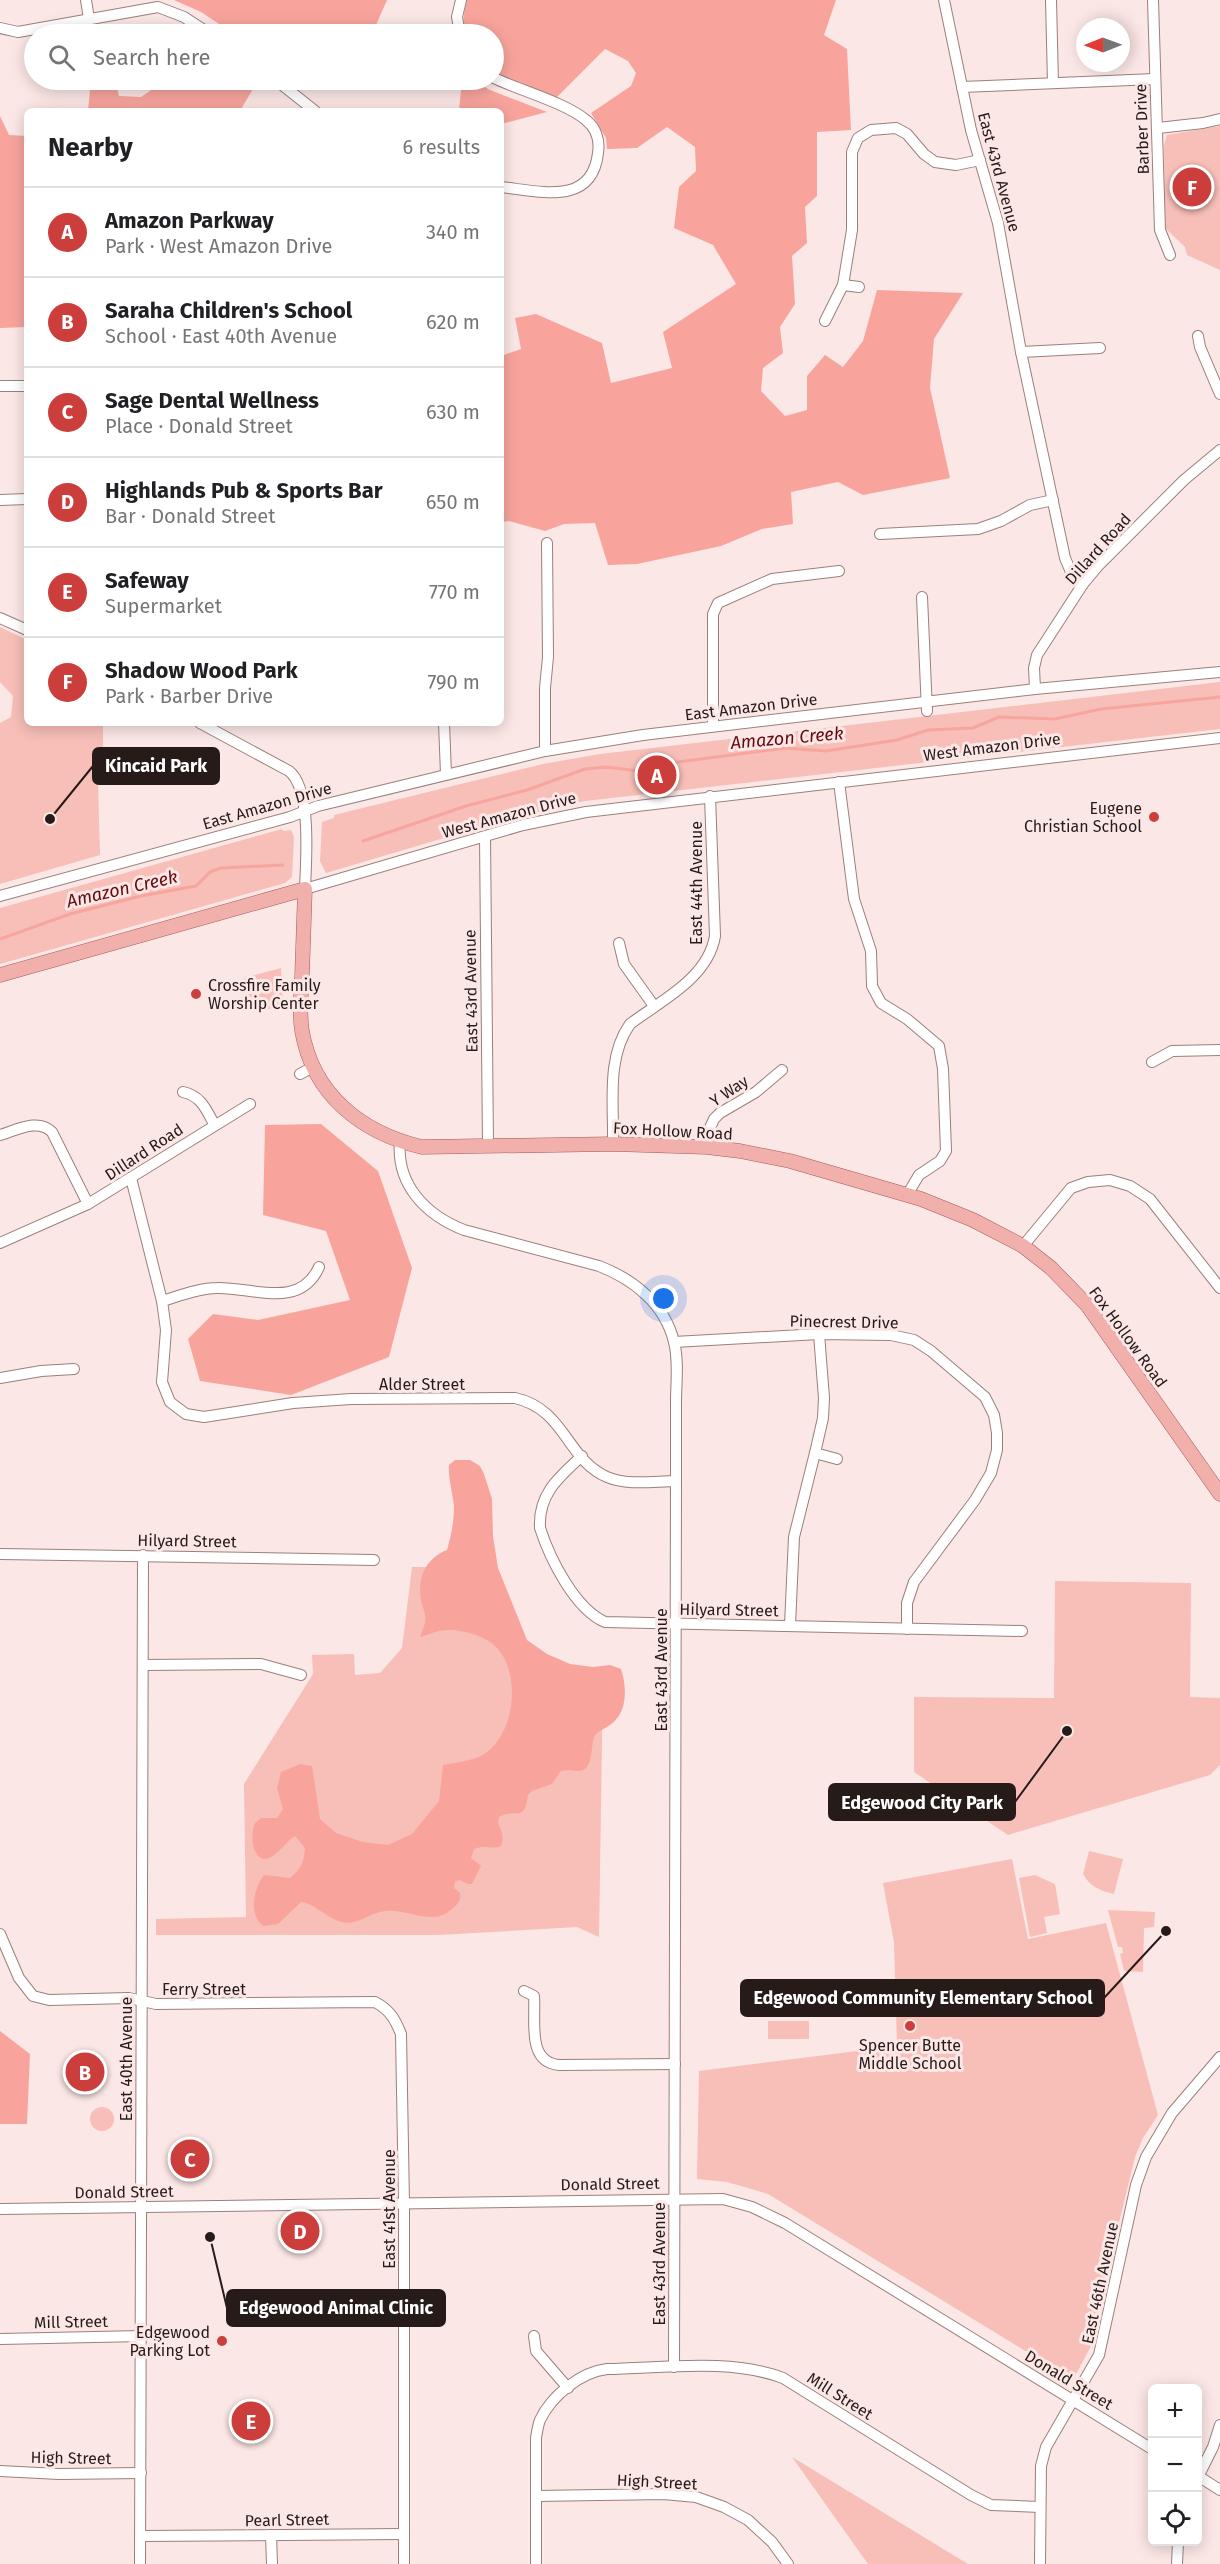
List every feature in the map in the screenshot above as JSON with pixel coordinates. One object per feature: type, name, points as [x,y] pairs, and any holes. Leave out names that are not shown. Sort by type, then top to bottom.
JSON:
[{"type":"main road","name":"Fox Hollow Road","points":[[305,889],[302,1028],[313,1067],[340,1104],[359,1121],[378,1133],[400,1142],[422,1147],[613,1144],[707,1147],[790,1161],[907,1195],[973,1220],[1023,1246],[1051,1268],[1087,1305],[1220,1494]]},
{"type":"main road","name":"West Amazon Drive","points":[[0,975],[305,889]]},
{"type":"street","points":[[86,0],[89,19]]},
{"type":"street","points":[[458,24],[457,17],[461,0]]},
{"type":"street","name":"East 43rd Avenue","points":[[944,0],[962,87],[998,223],[1021,352],[1067,566],[1083,584]]},
{"type":"street","points":[[1051,0],[1053,83]]},
{"type":"street","name":"Barber Drive","points":[[1153,0],[1160,230],[1170,255]]},
{"type":"street","points":[[62,24],[158,7],[184,17],[195,24]]},
{"type":"street","points":[[0,28],[18,32],[24,31]]},
{"type":"street","points":[[962,87],[1155,79]]},
{"type":"street","points":[[504,82],[583,117],[595,132],[599,146],[595,167],[583,185],[576,190],[554,192],[504,188]]},
{"type":"street","points":[[289,90],[311,108]]},
{"type":"street","points":[[1158,128],[1220,119]]},
{"type":"street","points":[[825,321],[843,285],[852,230],[851,161],[858,138],[871,129],[896,128],[907,134],[924,154],[935,162],[956,165],[980,160]]},
{"type":"street","points":[[843,285],[859,287]]},
{"type":"street","points":[[1198,336],[1200,347],[1220,394]]},
{"type":"street","points":[[1021,352],[1100,348]]},
{"type":"street","points":[[0,386],[24,386]]},
{"type":"street","name":"Dillard Road","points":[[1035,689],[1034,668],[1037,655],[1083,584],[1142,522],[1220,450]]},
{"type":"street","points":[[0,500],[24,499]]},
{"type":"street","points":[[880,534],[978,529],[1001,521],[1026,507],[1053,500]]},
{"type":"street","points":[[545,751],[544,688],[548,651],[547,543]]},
{"type":"street","points":[[713,726],[713,614],[718,603],[772,579],[839,571]]},
{"type":"street","points":[[922,597],[927,707]]},
{"type":"street","points":[[0,618],[24,629]]},
{"type":"street","name":"East Amazon Drive","points":[[0,896],[290,817],[306,810],[545,751],[713,726],[927,707],[1035,689],[1220,672]]},
{"type":"street","points":[[205,726],[293,774],[306,810]]},
{"type":"street","points":[[444,726],[446,774]]},
{"type":"street","name":"West Amazon Drive","points":[[305,889],[554,817],[710,796],[1220,738]]},
{"type":"street","points":[[839,782],[854,899],[869,943],[874,993],[881,1003],[908,1019],[935,1041],[943,1059],[946,1151],[940,1161],[919,1175],[907,1195]]},
{"type":"street","name":"East 44th Avenue","points":[[613,1144],[614,1064],[617,1049],[630,1024],[695,975],[712,952],[715,936],[710,796]]},
{"type":"street","name":"Fox Hollow Road","points":[[305,889],[306,810]]},
{"type":"street","name":"East 43rd Avenue","points":[[485,837],[488,1145]]},
{"type":"street","points":[[619,943],[624,964],[654,1006]]},
{"type":"street","points":[[1152,1062],[1172,1051],[1220,1050]]},
{"type":"street","points":[[300,1074],[313,1067]]},
{"type":"street","name":"Y Way","points":[[707,1147],[709,1130],[714,1119],[720,1113],[756,1092],[782,1070]]},
{"type":"street","points":[[183,1092],[193,1094],[200,1099],[214,1124]]},
{"type":"street","name":"Dillard Road","points":[[0,1243],[88,1204],[214,1124],[250,1104]]},
{"type":"street","points":[[0,1134],[34,1125],[47,1127],[52,1132],[88,1204]]},
{"type":"street","name":"East 43rd Avenue","points":[[400,1142],[401,1166],[411,1190],[424,1207],[444,1222],[464,1230],[618,1273],[653,1301],[666,1320],[674,1342],[676,1481],[674,2367]]},
{"type":"street","points":[[131,1178],[162,1301],[218,1287],[260,1293],[293,1291],[311,1282],[319,1267]]},
{"type":"street","points":[[1023,1246],[1071,1188],[1088,1182],[1110,1180],[1130,1186],[1150,1198],[1220,1288]]},
{"type":"street","name":"Alder Street","points":[[162,1301],[167,1340],[162,1374],[165,1392],[176,1408],[195,1417],[293,1403],[351,1399],[515,1398],[531,1402],[547,1412],[595,1470],[616,1480],[676,1481]]},
{"type":"street","points":[[790,1625],[794,1537],[823,1418],[824,1398],[819,1334]]},
{"type":"street","name":"Pinecrest Drive","points":[[674,1342],[819,1334],[891,1335],[914,1341],[931,1351],[985,1397],[994,1415],[997,1450],[991,1473],[975,1500],[914,1582],[908,1603],[907,1629]]},
{"type":"street","points":[[0,1378],[41,1371],[74,1370]]},
{"type":"street","points":[[815,1453],[837,1459]]},
{"type":"street","name":"Hilyard Street","points":[[582,1456],[549,1489],[539,1515],[543,1539],[572,1592],[585,1610],[605,1622],[1022,1631]]},
{"type":"street","name":"Hilyard Street","points":[[0,1554],[143,1554],[374,1560]]},
{"type":"street","name":"East 40th Avenue","points":[[141,2564],[143,1554]]},
{"type":"street","points":[[143,1665],[261,1664],[301,1675]]},
{"type":"street","name":"Ferry Street","points":[[0,1934],[19,1978],[33,1996],[49,2000],[129,1998],[156,2004],[375,2002]]},
{"type":"street","points":[[524,1991],[534,1996],[536,2047],[540,2056],[548,2063],[560,2066],[675,2064]]},
{"type":"street","name":"East 41st Avenue","points":[[375,2002],[386,2008],[395,2019],[401,2034],[404,2203],[404,2534]]},
{"type":"street","name":"East 46th Avenue","points":[[1040,2564],[1041,2466],[1047,2446],[1099,2355],[1136,2185],[1146,2157],[1172,2113],[1220,2057]]},
{"type":"street","name":"Donald Street","points":[[0,2209],[723,2199],[752,2207],[785,2223],[1148,2447]]},
{"type":"street","name":"Mill Street","points":[[0,2339],[142,2336]]},
{"type":"street","points":[[534,2336],[536,2351],[568,2388]]},
{"type":"street","name":"Mill Street","points":[[536,2564],[536,2438],[540,2420],[549,2406],[568,2388],[592,2371],[607,2369],[742,2366],[764,2371],[783,2379],[971,2495],[992,2505],[1040,2507]]},
{"type":"street","points":[[1202,2469],[1213,2447],[1220,2425]]},
{"type":"street","name":"High Street","points":[[0,2471],[59,2474],[141,2473]]},
{"type":"street","points":[[1202,2479],[1220,2490]]},
{"type":"street","name":"High Street","points":[[536,2496],[664,2494],[696,2497],[724,2506],[748,2520],[772,2542],[788,2564]]},
{"type":"street","points":[[404,2534],[404,2564]]},
{"type":"street","name":"Pearl Street","points":[[141,2536],[404,2534]]},
{"type":"street","points":[[271,2535],[272,2564]]},
{"type":"street","points":[[1177,2564],[1178,2546]]},
{"type":"shaded area","points":[[174,0],[387,0],[376,24],[219,24],[201,12]]},
{"type":"shaded area","points":[[467,0],[836,0],[824,35],[847,49],[851,130],[817,132],[817,196],[805,207],[807,243],[792,256],[795,304],[780,327],[783,353],[763,368],[761,391],[785,416],[807,410],[807,376],[825,355],[843,367],[863,341],[877,290],[963,293],[934,339],[930,388],[950,478],[863,495],[838,482],[791,492],[793,524],[762,529],[721,546],[637,564],[608,565],[595,523],[564,524],[545,531],[504,522],[504,355],[521,349],[515,318],[536,314],[602,343],[611,383],[672,368],[663,332],[736,284],[713,245],[674,228],[679,187],[696,171],[695,147],[667,127],[637,148],[607,149],[606,138],[591,113],[631,86],[636,73],[628,61],[605,49],[557,97],[504,77],[504,24],[464,24]]},
{"type":"shaded area","points":[[90,90],[118,90],[119,96],[141,97],[151,90],[252,90],[242,108],[88,108]]},
{"type":"shaded area","points":[[461,90],[490,90],[547,112],[504,123],[504,108],[459,108]]},
{"type":"shaded area","points":[[0,116],[9,135],[24,136],[24,327],[0,328]]},
{"type":"shaded area","points":[[1220,126],[1220,270],[1187,255],[1185,247],[1165,228],[1164,146],[1167,135]]},
{"type":"shaded area","points":[[0,627],[24,639],[24,726],[103,726],[103,780],[98,782],[100,855],[0,884],[0,723],[11,717],[13,696],[0,682]]},
{"type":"shaded area","points":[[1220,682],[1220,729],[585,801],[491,824],[326,873],[320,861],[322,822],[334,818],[334,815],[543,764],[600,754]]},
{"type":"shaded area","points":[[282,829],[283,831],[291,830],[294,837],[292,877],[285,883],[0,964],[0,908]]},
{"type":"shaded area","points":[[281,968],[283,1007],[254,1011],[244,978]]},
{"type":"shaded area","points":[[321,1124],[378,1171],[412,1268],[389,1357],[291,1395],[200,1381],[188,1339],[213,1314],[258,1320],[350,1300],[326,1231],[263,1215],[265,1125]]},
{"type":"shaded area","points":[[455,1460],[470,1460],[480,1466],[484,1474],[492,1499],[493,1536],[498,1568],[527,1640],[547,1654],[570,1664],[593,1667],[610,1665],[621,1669],[625,1691],[623,1707],[616,1720],[595,1735],[589,1764],[583,1770],[560,1772],[552,1784],[532,1791],[528,1795],[522,1812],[499,1817],[498,1822],[503,1836],[501,1846],[474,1849],[471,1858],[481,1866],[472,1884],[459,1880],[455,1882],[454,1888],[460,1893],[459,1900],[456,1906],[445,1914],[429,1917],[386,1911],[348,1923],[301,1902],[278,1924],[263,1926],[255,1915],[254,1908],[255,1894],[260,1880],[264,1875],[290,1878],[299,1868],[305,1853],[305,1848],[295,1836],[270,1858],[259,1857],[254,1848],[252,1837],[255,1823],[261,1818],[277,1818],[283,1809],[277,1788],[281,1772],[300,1764],[312,1766],[320,1819],[336,1833],[363,1842],[388,1845],[412,1834],[439,1801],[443,1765],[483,1755],[496,1743],[504,1731],[512,1702],[512,1687],[505,1659],[497,1648],[473,1634],[452,1630],[443,1630],[420,1637],[425,1625],[420,1592],[422,1577],[428,1564],[447,1550],[451,1534],[454,1507],[449,1465]]},
{"type":"shaded area","points":[[412,1567],[478,1567],[533,1676],[603,1676],[599,1937],[577,1927],[439,1935],[156,1935],[156,1919],[246,1917],[244,1784],[313,1674],[312,1655],[354,1654],[355,1675],[380,1673],[402,1648]]},
{"type":"shaded area","points":[[1055,1581],[1191,1583],[1190,1697],[1220,1698],[1220,1765],[1210,1775],[1008,1835],[914,1772],[914,1697],[1054,1698]]},
{"type":"shaded area","points":[[1089,1851],[1123,1859],[1114,1894],[1096,1888],[1083,1874]]},
{"type":"shaded area","points":[[1012,1859],[1028,1939],[1106,1923],[1158,2115],[1143,2138],[1135,2157],[1103,2288],[1092,2344],[1073,2380],[768,2194],[727,2182],[697,2179],[699,2071],[897,2046],[894,1942],[883,1883]]},
{"type":"shaded area","points":[[1035,1875],[1055,1884],[1060,1914],[1044,1917],[1047,1933],[1030,1937],[1019,1878]]},
{"type":"shaded area","points":[[1108,1910],[1155,1912],[1154,1927],[1144,1928],[1143,1972],[1124,1971],[1120,1954],[1123,1953],[1122,1947],[1118,1947]]},
{"type":"shaded area","points":[[768,2021],[809,2021],[809,2039],[768,2039]]},
{"type":"shaded area","points":[[0,2031],[30,2054],[27,2124],[0,2124]]},
{"type":"shaded area","points":[[102,2107],[110,2111],[114,2119],[110,2127],[102,2131],[94,2127],[90,2119],[94,2111]]},
{"type":"shaded area","points":[[792,2457],[968,2564],[868,2564]]},
{"type":"waterway","name":"Amazon Creek","points":[[363,841],[466,806],[527,790],[585,769],[606,767],[639,771],[678,762],[786,748],[826,751],[897,740],[928,730],[973,728],[999,717],[1055,719],[1101,709],[1220,697]]},
{"type":"waterway","name":"Amazon Creek","points":[[0,939],[70,914],[141,896],[196,886],[210,872],[221,868],[283,865]]},
{"type":"place","name":"Shadow Wood Park","points":[[1192,187]]},
{"type":"place","name":"Amazon Parkway","points":[[657,775]]},
{"type":"place","name":"Eugene Christian School","points":[[1154,817]]},
{"type":"place","name":"Kincaid Park","points":[[50,819]]},
{"type":"place","name":"Crossfire Family Worship Center","points":[[196,994]]},
{"type":"place","name":"Edgewood City Park","points":[[1067,1731]]},
{"type":"place","name":"Edgewood Community Elementary School","points":[[1166,1931]]},
{"type":"place","name":"Spencer Butte Middle School","points":[[910,2026]]},
{"type":"place","name":"Saraha Children's School","points":[[85,2072]]},
{"type":"place","name":"Sage Dental Wellness","points":[[190,2159]]},
{"type":"place","name":"Highlands Pub & Sports Bar","points":[[300,2231]]},
{"type":"place","name":"Edgewood Animal Clinic","points":[[210,2237]]},
{"type":"place","name":"Edgewood Parking Lot","points":[[222,2341]]},
{"type":"place","name":"Safeway","points":[[251,2421]]}]
